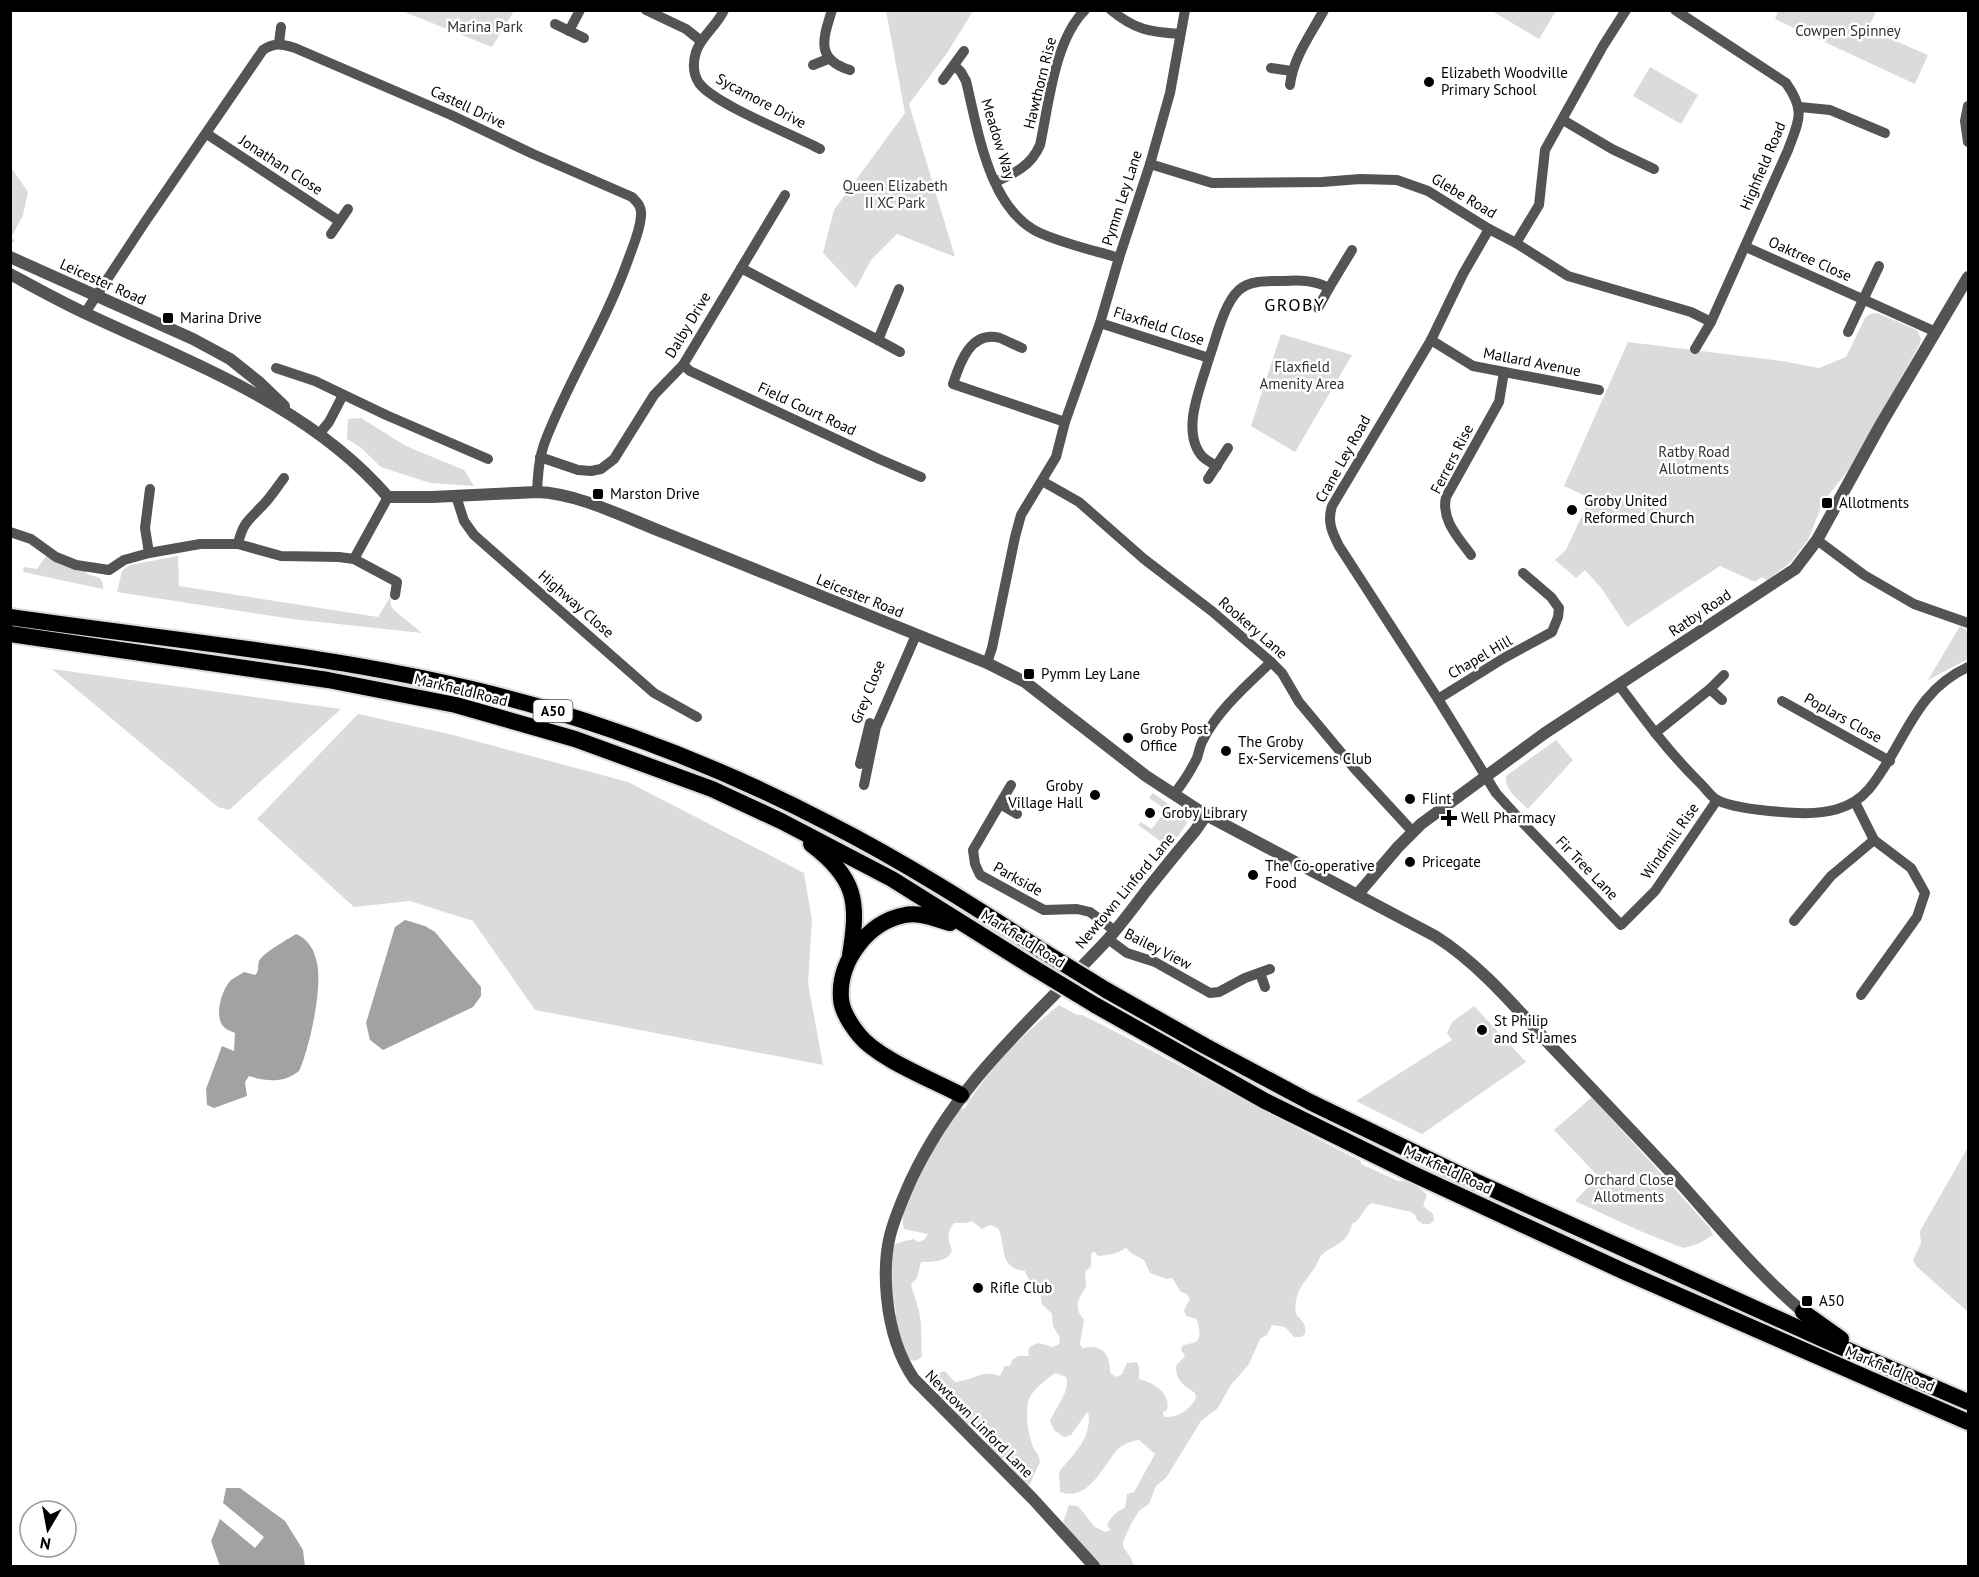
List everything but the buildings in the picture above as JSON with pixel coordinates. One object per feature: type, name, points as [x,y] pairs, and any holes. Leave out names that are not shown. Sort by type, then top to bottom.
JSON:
[{"type":"highway","name":"Markfield Road","points":[[10,617],[333,662],[456,685],[583,720],[699,762],[829,823],[967,903],[1106,990],[1310,1102],[1470,1179],[1892,1370],[1968,1402]]},
{"type":"highway","name":"Markfield Road","points":[[10,634],[328,680],[456,705],[575,739],[712,789],[781,821],[892,879],[1095,1005],[1265,1101],[1411,1173],[1635,1277],[1968,1422]]},
{"type":"highway","points":[[781,821],[836,865],[852,896],[855,913],[841,1000],[847,1017],[861,1037],[885,1055],[961,1095]]},
{"type":"highway","points":[[849,958],[877,926],[906,915],[930,917],[976,931]]},
{"type":"highway","points":[[1803,1312],[1892,1370]]},
{"type":"street","points":[[569,31],[580,10]]},
{"type":"street","points":[[646,10],[686,29],[701,40]]},
{"type":"street","name":"Sycamore Drive","points":[[724,10],[718,22],[701,40],[696,50],[693,64],[700,84],[712,96],[820,149]]},
{"type":"street","points":[[832,10],[824,45],[828,59],[850,70]]},
{"type":"street","name":"Hawthorn Rise","points":[[995,182],[1021,170],[1035,156],[1040,145],[1059,56],[1065,39],[1085,10]]},
{"type":"street","points":[[1111,10],[1141,30],[1180,34]]},
{"type":"street","name":"Pymm Ley Lane","points":[[987,663],[1021,515],[1056,457],[1065,422],[1100,323],[1150,164],[1170,93],[1185,10]]},
{"type":"street","points":[[1290,85],[1292,72],[1324,10]]},
{"type":"street","points":[[1516,243],[1539,205],[1545,150],[1603,46],[1626,10]]},
{"type":"street","name":"Highfield Road","points":[[1675,10],[1786,82],[1800,107],[1798,122],[1788,150],[1746,247],[1711,322],[1695,349]]},
{"type":"street","points":[[555,24],[584,38]]},
{"type":"street","points":[[85,313],[263,50],[279,43],[281,27]]},
{"type":"street","name":"Castell Drive","points":[[279,43],[451,115],[632,197],[640,205],[642,214],[640,226],[618,287],[560,405],[540,457]]},
{"type":"street","points":[[943,80],[964,51]]},
{"type":"street","points":[[813,65],[828,59]]},
{"type":"street","name":"Meadow Way","points":[[954,65],[966,81],[986,158],[1001,196],[1008,207],[1021,221],[1038,232],[1119,258]]},
{"type":"street","points":[[1271,68],[1292,72]]},
{"type":"street","points":[[1968,105],[1965,121],[1968,142]]},
{"type":"street","points":[[1800,107],[1830,110],[1885,133]]},
{"type":"street","points":[[1563,120],[1654,169]]},
{"type":"street","name":"Jonathan Close","points":[[207,134],[339,221]]},
{"type":"street","name":"Glebe Road","points":[[1150,164],[1212,183],[1397,180],[1428,191],[1568,276],[1691,312],[1711,322]]},
{"type":"street","name":"Dalby Drive","points":[[540,457],[578,470],[604,474],[654,395],[683,365],[785,195]]},
{"type":"street","points":[[331,234],[348,209]]},
{"type":"street","name":"Crane Ley Road","points":[[1438,699],[1338,546],[1328,517],[1332,506],[1431,340],[1463,274],[1489,229]]},
{"type":"street","name":"Oaktree Close","points":[[1746,247],[1936,332]]},
{"type":"street","points":[[1318,308],[1353,250]]},
{"type":"street","name":"Leicester Road","points":[[10,257],[193,339],[230,359],[298,419]]},
{"type":"street","name":"Oaktree Close","points":[[1848,332],[1862,298],[1879,267]]},
{"type":"street","points":[[741,268],[900,352]]},
{"type":"street","name":"Leicester Road","points":[[10,274],[85,313],[217,374],[298,419],[320,433],[366,471],[388,497],[548,492],[577,499],[987,663],[1025,682],[1146,776],[1206,815],[1358,895]]},
{"type":"street","name":"Ratby Road","points":[[1358,895],[1361,888],[1413,832],[1485,778],[1545,734],[1795,569],[1817,540],[1881,424],[1968,277]]},
{"type":"street","name":"Flaxfield Close","points":[[1217,466],[1203,457],[1196,446],[1191,422],[1209,358],[1230,301],[1239,289],[1262,282],[1287,280],[1313,282],[1329,288]]},
{"type":"street","points":[[878,340],[899,289]]},
{"type":"street","name":"Flaxfield Close","points":[[1100,323],[1209,358]]},
{"type":"street","points":[[1022,348],[998,338],[982,338],[969,347],[959,364],[953,384],[1065,422]]},
{"type":"street","name":"Mallard Avenue","points":[[1431,340],[1473,366],[1599,390]]},
{"type":"street","points":[[217,374],[224,369],[230,359]]},
{"type":"street","name":"Field Court Road","points":[[683,365],[841,442],[921,477]]},
{"type":"street","points":[[276,368],[315,381],[488,459]]},
{"type":"street","name":"Ferrers Rise","points":[[1471,555],[1445,514],[1446,497],[1499,402],[1504,372]]},
{"type":"street","points":[[240,387],[249,374]]},
{"type":"street","points":[[320,433],[329,422],[343,395]]},
{"type":"street","points":[[1208,479],[1228,448]]},
{"type":"street","points":[[537,492],[540,457]]},
{"type":"street","points":[[238,544],[241,529],[262,506],[271,486],[284,478]]},
{"type":"street","name":"Rookery Lane","points":[[1042,481],[1079,502],[1144,559],[1271,662],[1282,673],[1299,702],[1326,735],[1413,832]]},
{"type":"street","points":[[149,553],[145,528],[150,489]]},
{"type":"street","name":"Highway Close","points":[[456,496],[464,520],[474,535],[654,693],[697,717]]},
{"type":"street","points":[[354,560],[388,497]]},
{"type":"street","points":[[10,532],[31,539],[56,557],[76,566],[109,570],[124,560],[200,544],[238,544],[281,556],[339,556],[402,580],[395,595]]},
{"type":"street","points":[[1817,540],[1864,575],[1914,604],[1968,622]]},
{"type":"street","name":"Chapel Hill","points":[[1438,699],[1504,658],[1552,632],[1559,608],[1551,597],[1523,573]]},
{"type":"street","points":[[864,784],[876,727],[912,634]]},
{"type":"street","name":"Grey Close","points":[[860,764],[869,726],[912,634]]},
{"type":"street","points":[[1174,794],[1181,786],[1209,729],[1230,703],[1271,662]]},
{"type":"street","points":[[1619,685],[1686,770],[1717,800],[1775,812],[1822,814],[1855,802],[1868,790],[1890,761],[1919,706],[1939,685],[1968,668]]},
{"type":"street","points":[[1655,733],[1724,675]]},
{"type":"street","points":[[1710,689],[1722,700]]},
{"type":"street","points":[[1438,699],[1485,778]]},
{"type":"street","name":"Poplars Close","points":[[1782,701],[1890,761]]},
{"type":"street","name":"Fir Tree Lane","points":[[1485,778],[1523,824],[1621,925]]},
{"type":"street","name":"Parkside","points":[[1011,785],[973,850],[975,864],[980,875],[1044,910],[1077,909],[1090,912],[1111,935]]},
{"type":"street","name":"Windmill Rise","points":[[1621,925],[1654,891],[1717,800]]},
{"type":"street","points":[[1855,802],[1874,840],[1911,868],[1925,893],[1917,917],[1861,995]]},
{"type":"street","points":[[1000,804],[1017,814]]},
{"type":"street","name":"Newtown Linford Lane","points":[[1094,1566],[1033,1499],[914,1379],[898,1351],[889,1320],[885,1252],[899,1205],[926,1149],[961,1095],[987,1063],[1111,935],[1206,815]]},
{"type":"street","points":[[1794,921],[1831,876],[1874,840]]},
{"type":"street","points":[[1358,895],[1449,945],[1485,975],[1676,1178],[1725,1234],[1803,1312]]},
{"type":"street","name":"Bailey View","points":[[1111,935],[1127,953],[1155,963],[1210,993],[1219,992],[1245,978],[1265,971],[1264,987]]},
{"type":"green space","name":"Marina Park","points":[[402,11],[514,11],[492,47]]},
{"type":"green space","name":"Queen Elizabeth II XC Park","points":[[886,11],[973,11],[947,53],[909,104],[955,257],[897,234],[871,260],[856,288],[823,253],[834,210],[905,113]]},
{"type":"green space","points":[[1492,11],[1556,11],[1539,39]]},
{"type":"green space","name":"Cowpen Spinney","points":[[1778,11],[1876,11],[1868,29],[1928,55],[1915,84],[1775,19]]},
{"type":"green space","points":[[1650,67],[1698,95],[1681,124],[1633,96]]},
{"type":"green space","points":[[10,166],[28,192],[23,215],[11,238],[15,240],[11,244]]},
{"type":"green space","name":"Ratby Road Allotments","points":[[1877,313],[1917,330],[1921,339],[1920,344],[1850,468],[1823,502],[1808,540],[1790,563],[1767,580],[1762,577],[1755,582],[1720,566],[1627,627],[1602,589],[1585,570],[1576,578],[1555,560],[1566,550],[1590,498],[1564,486],[1628,342],[1782,361],[1819,368],[1846,357],[1865,318]]},
{"type":"green space","name":"Flaxfield Amenity Area","points":[[1281,334],[1352,355],[1295,452],[1251,426]]},
{"type":"green space","points":[[361,418],[406,446],[464,470],[474,486],[430,483],[381,467],[360,447],[347,439],[348,419]]},
{"type":"green space","points":[[46,556],[61,565],[86,571],[87,574],[100,578],[103,589],[23,572],[24,567],[37,569]]},
{"type":"green space","points":[[178,556],[179,586],[378,617],[390,597],[394,610],[422,633],[292,619],[117,592],[122,571],[130,565]]},
{"type":"green space","points":[[1960,626],[1968,631],[1968,659],[1928,680]]},
{"type":"green space","points":[[52,669],[341,709],[229,810],[218,807]]},
{"type":"green space","points":[[358,714],[453,735],[628,782],[804,873],[812,920],[808,983],[823,1065],[535,1010],[473,921],[410,901],[354,907],[257,819]]},
{"type":"green space","points":[[1556,740],[1573,760],[1528,809],[1507,786],[1506,776]]},
{"type":"green space","points":[[1153,793],[1185,816],[1187,823],[1170,848],[1138,825],[1141,822],[1152,829],[1166,810],[1149,798]]},
{"type":"green space","points":[[1059,1005],[1077,1015],[1082,1015],[1361,1161],[1361,1164],[1398,1181],[1414,1185],[1427,1195],[1423,1206],[1433,1214],[1434,1220],[1430,1224],[1423,1224],[1411,1212],[1371,1203],[1352,1224],[1343,1241],[1321,1256],[1300,1290],[1296,1301],[1296,1314],[1305,1325],[1305,1334],[1301,1337],[1294,1337],[1285,1327],[1272,1325],[1267,1335],[1260,1339],[1249,1364],[1230,1386],[1218,1408],[1201,1421],[1166,1478],[1156,1486],[1149,1504],[1139,1511],[1131,1524],[1123,1547],[1134,1566],[1095,1566],[1063,1523],[1069,1505],[1078,1506],[1095,1527],[1105,1532],[1111,1530],[1107,1525],[1116,1513],[1125,1508],[1127,1494],[1134,1492],[1155,1454],[1139,1440],[1127,1443],[1117,1450],[1100,1474],[1086,1488],[1070,1494],[1060,1492],[1059,1472],[1081,1445],[1089,1421],[1088,1411],[1071,1435],[1064,1437],[1054,1430],[1050,1421],[1064,1394],[1067,1382],[1066,1377],[1055,1373],[1031,1395],[1027,1408],[1029,1434],[1040,1462],[1029,1486],[1022,1482],[1005,1460],[991,1452],[982,1433],[961,1420],[950,1403],[937,1395],[940,1384],[937,1379],[938,1373],[945,1371],[955,1382],[987,1374],[1000,1376],[1005,1366],[1010,1366],[1012,1360],[1018,1356],[1029,1356],[1028,1350],[1031,1346],[1039,1343],[1053,1347],[1059,1344],[1060,1338],[1053,1326],[1052,1314],[1042,1304],[1040,1294],[1033,1289],[1025,1271],[1016,1269],[1007,1261],[998,1228],[990,1225],[982,1229],[972,1221],[954,1223],[948,1236],[952,1250],[950,1254],[939,1260],[921,1262],[917,1278],[911,1284],[921,1322],[922,1356],[918,1360],[913,1361],[903,1357],[895,1326],[896,1313],[890,1282],[892,1246],[913,1239],[919,1242],[924,1240],[928,1234],[904,1229],[904,1201],[918,1152],[929,1152],[941,1139],[958,1109],[965,1108],[996,1066],[1045,1016]],"holes":[[[1126,1248],[1144,1260],[1150,1273],[1166,1279],[1172,1278],[1181,1292],[1187,1294],[1190,1299],[1184,1310],[1186,1316],[1197,1319],[1200,1332],[1198,1339],[1182,1346],[1181,1350],[1185,1356],[1176,1366],[1179,1379],[1195,1393],[1196,1398],[1187,1410],[1179,1415],[1164,1417],[1163,1412],[1167,1410],[1168,1404],[1164,1394],[1156,1386],[1139,1379],[1137,1362],[1127,1363],[1122,1374],[1117,1377],[1111,1374],[1105,1353],[1095,1347],[1082,1348],[1080,1344],[1084,1320],[1078,1303],[1086,1287],[1085,1272],[1091,1266],[1091,1254],[1094,1251],[1098,1256],[1109,1255]]]},
{"type":"green space","points":[[1474,1006],[1526,1062],[1422,1134],[1356,1101],[1452,1040],[1447,1033],[1452,1022]]},
{"type":"green space","name":"Orchard Close Allotments","points":[[1592,1097],[1709,1227],[1713,1235],[1698,1244],[1683,1248],[1575,1201],[1598,1176],[1554,1130]]},
{"type":"green space","points":[[1968,1147],[1967,1311],[1916,1266],[1913,1260],[1921,1243],[1920,1231]]},
{"type":"shaded area","points":[[405,920],[425,926],[435,932],[481,987],[481,996],[473,1007],[383,1050],[370,1040],[366,1023],[395,927]]},
{"type":"shaded area","points":[[296,934],[311,947],[318,970],[315,1015],[299,1071],[287,1078],[275,1080],[249,1076],[245,1082],[247,1096],[214,1108],[207,1105],[206,1089],[222,1046],[234,1051],[235,1033],[224,1027],[219,1015],[220,1002],[225,989],[231,980],[244,972],[255,975],[259,961],[265,954]]},
{"type":"shaded area","points":[[226,1488],[240,1488],[285,1521],[303,1550],[305,1566],[220,1566],[211,1541],[220,1519],[255,1548],[264,1537],[223,1503]]},
{"type":"place","name":"Elizabeth Woodville Primary School","points":[[1429,82]]},
{"type":"place","name":"Marina Drive","points":[[168,318]]},
{"type":"place","name":"Marston Drive","points":[[598,494]]},
{"type":"place","name":"Allotments","points":[[1827,503]]},
{"type":"place","name":"Groby United Reformed Church","points":[[1572,510]]},
{"type":"place","name":"Pymm Ley Lane","points":[[1029,674]]},
{"type":"place","name":"Groby Post Office","points":[[1128,738]]},
{"type":"place","name":"The Groby Ex-Servicemens Club","points":[[1226,751]]},
{"type":"place","name":"Groby Village Hall","points":[[1095,795]]},
{"type":"place","name":"Flint","points":[[1410,799]]},
{"type":"place","name":"Groby Library","points":[[1150,813]]},
{"type":"place","name":"Well Pharmacy","points":[[1449,818]]},
{"type":"place","name":"Pricegate","points":[[1410,862]]},
{"type":"place","name":"The Co-operative Food","points":[[1253,875]]},
{"type":"place","name":"St Philip and St James","points":[[1482,1030]]},
{"type":"place","name":"Rifle Club","points":[[978,1288]]},
{"type":"place","name":"A50","points":[[1807,1301]]},
{"type":"district","name":"GROBY","points":[[1295,305]]}]
